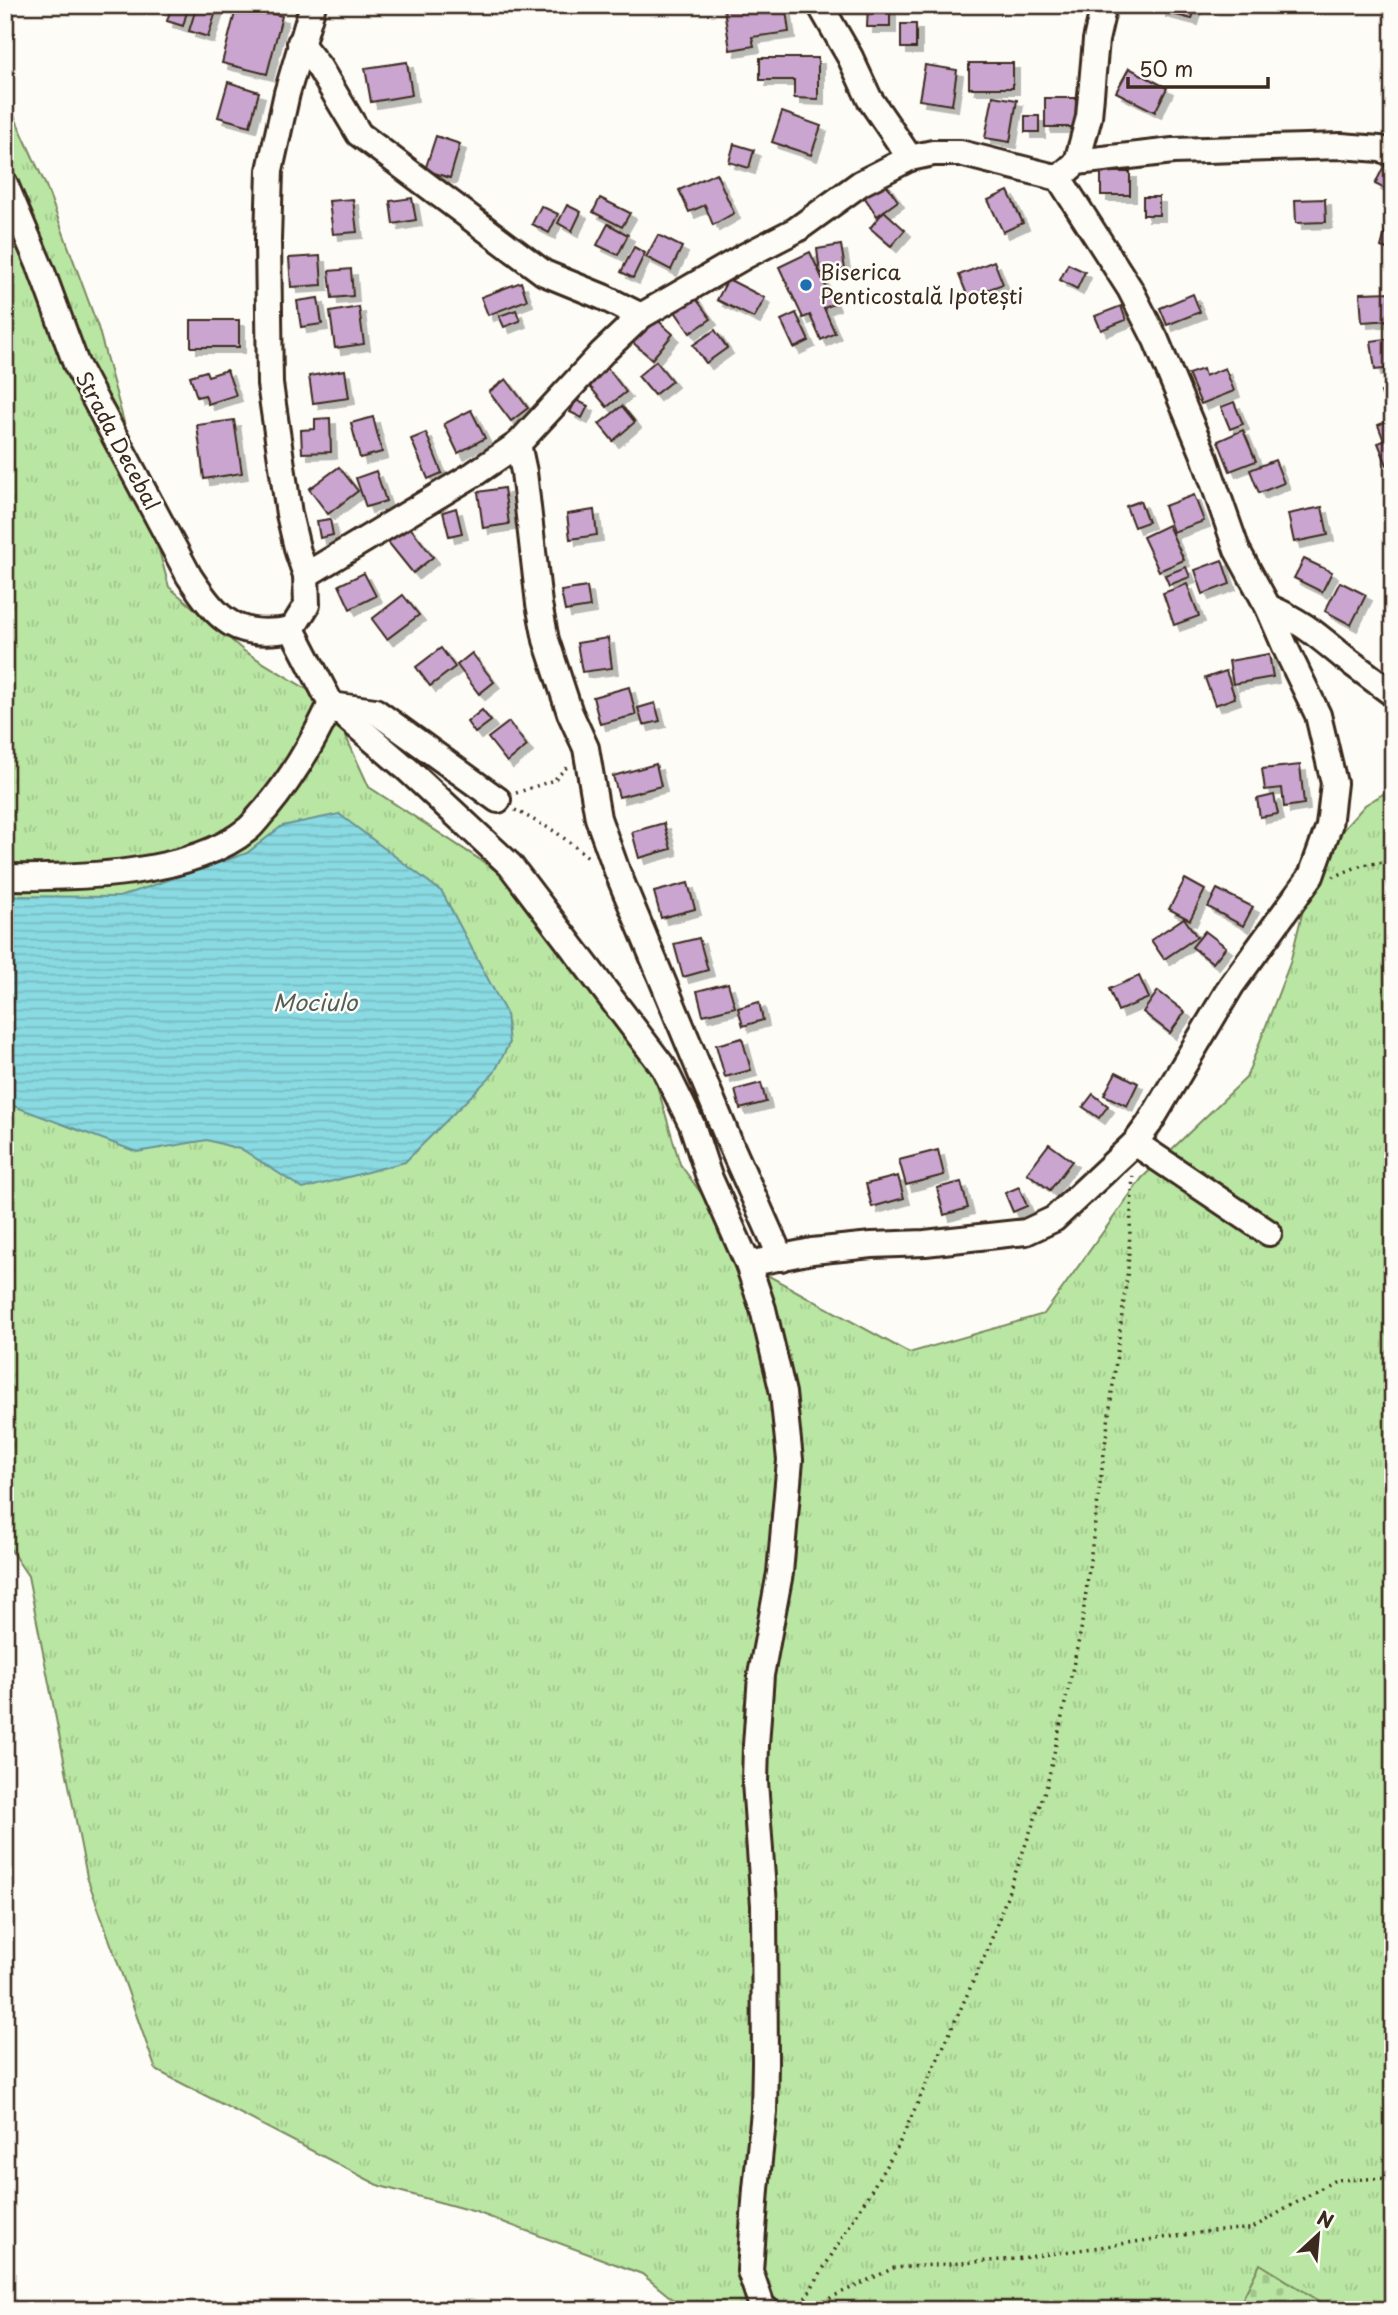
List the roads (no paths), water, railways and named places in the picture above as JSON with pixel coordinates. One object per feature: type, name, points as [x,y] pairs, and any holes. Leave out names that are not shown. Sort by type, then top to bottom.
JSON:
[{"type":"street","points":[[313,5],[300,43],[270,170],[270,384],[289,514],[306,575],[307,605],[292,629],[331,704],[407,769],[510,864],[664,1068],[692,1125],[708,1174],[748,1264],[763,1309],[783,1393],[790,1460],[780,1573],[761,1669],[756,1745],[757,1815],[764,1905],[765,2063],[764,2112],[750,2271],[762,2306],[767,2310]]},
{"type":"street","points":[[820,5],[869,98],[910,158]]},
{"type":"street","points":[[748,1264],[812,1251],[1027,1232],[1054,1219],[1135,1143],[1149,1124],[1231,986],[1311,876],[1329,826],[1334,783],[1318,715],[1268,607],[1237,550],[1203,453],[1156,340],[1068,170],[1089,117],[1096,40],[1104,5]]},
{"type":"street","points":[[300,43],[319,67],[359,134],[544,273],[641,316]]},
{"type":"street","points":[[306,575],[474,474],[518,444],[602,353],[641,316],[796,230],[861,183],[910,158],[933,153],[960,153],[1068,170],[1173,151],[1341,146],[1380,149],[1393,153]]},
{"type":"street","name":"Strada Decebal","points":[[5,184],[41,269],[76,364],[189,576],[210,607],[235,627],[268,634],[292,629]]},
{"type":"street","points":[[518,444],[546,640],[570,713],[586,748],[598,818],[617,871],[729,1141],[781,1258]]},
{"type":"street","points":[[1268,607],[1288,615],[1314,631],[1393,694]]},
{"type":"street","points":[[331,704],[375,711],[498,800]]},
{"type":"street","points":[[5,877],[47,877],[139,870],[187,860],[222,847],[249,828],[278,794],[308,751],[331,704]]},
{"type":"street","points":[[1135,1143],[1269,1233]]},
{"type":"water","name":"Mociulo","points":[[339,814],[442,892],[506,1013],[509,1044],[494,1073],[405,1162],[303,1189],[243,1150],[207,1140],[137,1152],[5,1105],[5,896],[119,897],[247,853],[282,826]]},
{"type":"place","name":"Biserica Penticostală Ipotești","points":[[806,285]]}]
